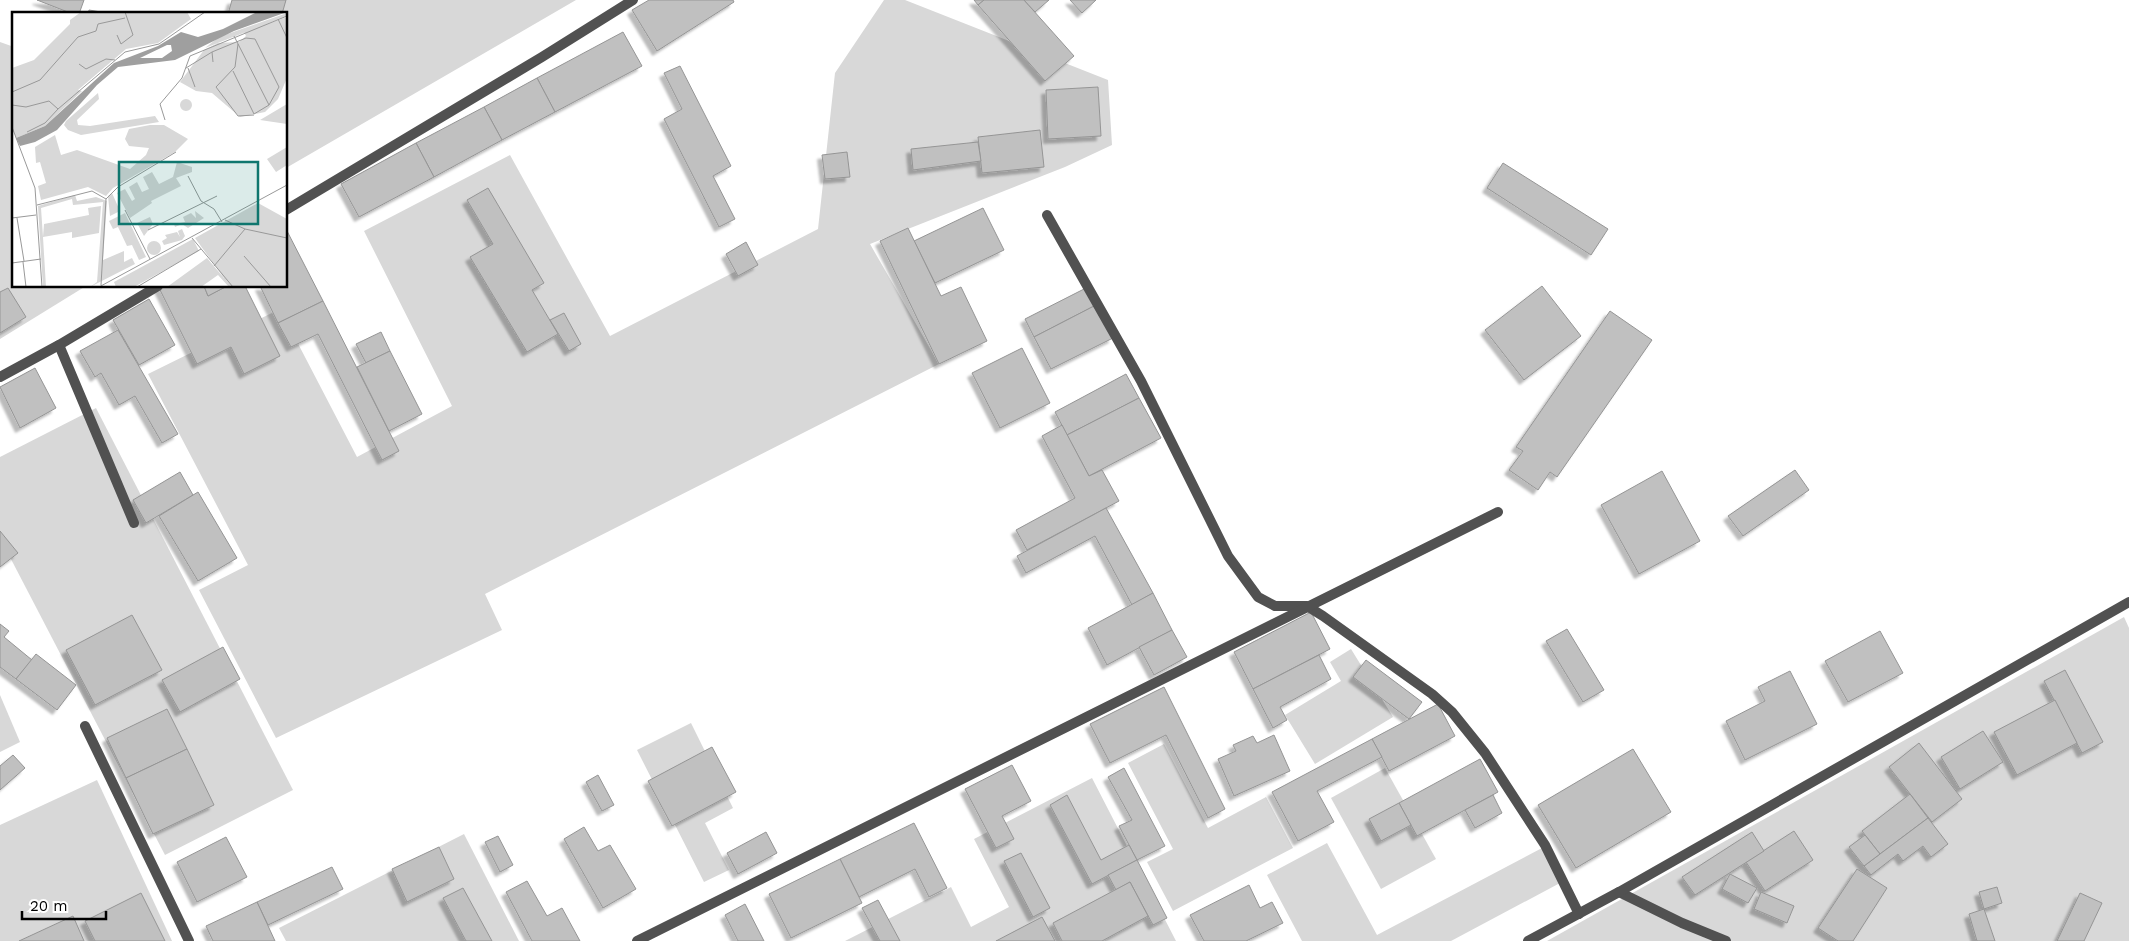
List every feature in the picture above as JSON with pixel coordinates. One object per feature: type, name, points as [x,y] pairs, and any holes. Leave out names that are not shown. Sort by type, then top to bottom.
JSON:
[{"type":"street","points":[[288,209],[542,57],[633,0]]},
{"type":"street","points":[[1047,215],[1141,381],[1228,556],[1258,597],[1275,606],[1307,606],[1432,694],[1452,712],[1485,753],[1544,845],[1579,914]]},
{"type":"street","points":[[0,377],[59,345],[155,288]]},
{"type":"street","points":[[59,345],[134,523]]},
{"type":"street","points":[[638,941],[1498,512]]},
{"type":"street","points":[[1528,941],[1619,892],[2129,602]]},
{"type":"street","points":[[84,726],[189,941]]},
{"type":"street","points":[[1619,892],[1682,924],[1726,941]]},
{"type":"shaded area","points":[[284,0],[576,0],[288,167],[288,12],[270,12]]},
{"type":"shaded area","points":[[884,0],[905,0],[1108,80],[1112,145],[1065,167],[870,244],[939,364],[485,594],[502,630],[276,738],[199,590],[248,565],[148,374],[280,309],[357,457],[452,406],[364,231],[510,155],[610,336],[818,229],[835,73]]},
{"type":"shaded area","points":[[0,42],[12,46],[12,288],[83,288],[0,339]]},
{"type":"shaded area","points":[[96,408],[293,790],[165,855],[0,538],[0,457]]},
{"type":"shaded area","points":[[2124,617],[2129,628],[2129,941],[1547,941]]},
{"type":"shaded area","points":[[1351,649],[1393,717],[1315,764],[1285,715],[1341,681],[1330,662]]},
{"type":"shaded area","points":[[0,695],[20,742],[0,752]]},
{"type":"shaded area","points":[[691,723],[733,808],[705,823],[729,870],[704,882],[637,750]]},
{"type":"shaded area","points":[[1164,744],[1208,828],[1266,797],[1293,848],[1173,911],[1147,862],[1173,849],[1128,763]]},
{"type":"shaded area","points":[[1385,768],[1436,859],[1381,889],[1331,798]]},
{"type":"shaded area","points":[[1092,778],[1176,941],[845,941],[951,887],[971,927],[1009,907],[974,839]]},
{"type":"shaded area","points":[[97,780],[172,941],[0,941],[0,825]]},
{"type":"shaded area","points":[[464,834],[519,941],[286,941],[279,928]]},
{"type":"shaded area","points":[[1327,843],[1377,935],[1542,848],[1560,883],[1451,941],[1302,941],[1267,875]]},
{"type":"building","points":[[37,0],[84,0],[80,12],[68,12]]},
{"type":"building","points":[[232,0],[286,0],[283,12],[229,12]]},
{"type":"building","points":[[649,0],[733,0],[734,2],[657,51],[632,10]]},
{"type":"building","points":[[974,0],[984,0],[978,5]]},
{"type":"building","points":[[984,0],[1024,0],[1074,56],[1045,81],[978,5]]},
{"type":"building","points":[[1024,0],[1049,0],[1035,12]]},
{"type":"building","points":[[1070,0],[1096,0],[1082,13]]},
{"type":"building","points":[[623,32],[642,66],[555,112],[537,78]]},
{"type":"building","points":[[680,66],[731,166],[713,176],[735,219],[719,227],[664,119],[682,109],[664,73]]},
{"type":"building","points":[[537,78],[555,112],[502,140],[484,107]]},
{"type":"building","points":[[1098,87],[1101,136],[1048,139],[1046,90]]},
{"type":"building","points":[[484,107],[502,140],[434,177],[416,143]]},
{"type":"building","points":[[1040,130],[1044,167],[982,173],[978,137]]},
{"type":"building","points":[[978,142],[981,161],[913,170],[911,149]]},
{"type":"building","points":[[416,143],[434,177],[359,217],[341,184]]},
{"type":"building","points":[[847,152],[850,177],[825,179],[822,155]]},
{"type":"building","points":[[1503,163],[1608,229],[1591,255],[1487,188]]},
{"type":"building","points":[[488,188],[544,283],[532,290],[558,334],[527,352],[470,257],[493,244],[467,200]]},
{"type":"building","points":[[983,208],[1004,250],[935,283],[914,241]]},
{"type":"building","points":[[908,228],[941,296],[961,287],[987,341],[939,364],[880,241]]},
{"type":"building","points":[[288,233],[323,301],[278,323],[261,288],[288,288]]},
{"type":"building","points":[[746,242],[758,265],[738,276],[726,254]]},
{"type":"building","points":[[1542,286],[1581,336],[1524,380],[1485,330]]},
{"type":"building","points":[[8,288],[26,317],[0,333],[0,292]]},
{"type":"building","points":[[159,288],[205,288],[208,296],[223,288],[246,288],[280,356],[244,374],[231,347],[197,364]]},
{"type":"building","points":[[205,288],[223,288],[208,296]]},
{"type":"building","points":[[1086,288],[1096,305],[1034,337],[1025,319]]},
{"type":"building","points":[[149,299],[175,345],[139,365],[113,320]]},
{"type":"building","points":[[323,301],[399,451],[382,460],[318,334],[291,347],[278,323]]},
{"type":"building","points":[[1096,305],[1113,338],[1051,369],[1034,337]]},
{"type":"building","points":[[1610,311],[1652,340],[1557,477],[1550,472],[1538,490],[1509,470],[1523,451],[1516,447]]},
{"type":"building","points":[[564,313],[581,344],[569,351],[550,320]]},
{"type":"building","points":[[118,330],[178,434],[162,443],[135,396],[119,405],[101,373],[95,377],[80,351]]},
{"type":"building","points":[[381,332],[390,351],[366,363],[356,344]]},
{"type":"building","points":[[1022,348],[1050,403],[1000,428],[972,373]]},
{"type":"building","points":[[390,351],[422,414],[389,431],[357,367]]},
{"type":"building","points":[[35,368],[56,408],[20,428],[0,387]]},
{"type":"building","points":[[1126,374],[1139,398],[1067,435],[1055,412]]},
{"type":"building","points":[[1139,398],[1161,438],[1089,476],[1067,435]]},
{"type":"building","points":[[1062,425],[1089,476],[1102,470],[1119,501],[1027,550],[1016,530],[1075,498],[1042,436]]},
{"type":"building","points":[[1795,470],[1809,490],[1743,536],[1728,516]]},
{"type":"building","points":[[1662,471],[1700,541],[1639,574],[1601,505]]},
{"type":"building","points":[[180,472],[193,495],[146,523],[133,500]]},
{"type":"building","points":[[198,492],[237,558],[198,581],[159,516]]},
{"type":"building","points":[[1106,508],[1153,593],[1132,605],[1095,536],[1026,573],[1017,556]]},
{"type":"building","points":[[0,531],[18,553],[0,567]]},
{"type":"building","points":[[1153,593],[1172,630],[1107,665],[1088,628]]},
{"type":"building","points":[[1311,612],[1330,649],[1253,689],[1234,652]]},
{"type":"building","points":[[132,615],[162,670],[95,705],[66,650]]},
{"type":"building","points":[[0,624],[9,631],[4,637],[32,660],[16,679],[0,667]]},
{"type":"building","points":[[1567,629],[1604,690],[1583,702],[1546,641]]},
{"type":"building","points":[[1172,630],[1187,657],[1154,675],[1139,647]]},
{"type":"building","points":[[1880,631],[1903,673],[1848,702],[1825,661]]},
{"type":"building","points":[[223,647],[240,679],[180,712],[162,680]]},
{"type":"building","points":[[36,654],[76,685],[57,710],[16,679]]},
{"type":"building","points":[[1319,655],[1331,679],[1280,707],[1287,720],[1273,728],[1253,689]]},
{"type":"building","points":[[1366,660],[1422,702],[1409,719],[1353,677]]},
{"type":"building","points":[[2065,670],[2103,742],[2082,753],[2044,681]]},
{"type":"building","points":[[1790,671],[1817,724],[1745,760],[1726,721],[1765,701],[1758,687]]},
{"type":"building","points":[[1164,687],[1225,809],[1208,818],[1166,735],[1110,763],[1090,724]]},
{"type":"building","points":[[2055,700],[2077,743],[2017,775],[1994,732]]},
{"type":"building","points":[[1438,704],[1455,736],[1389,771],[1372,739]]},
{"type":"building","points":[[167,709],[187,749],[126,778],[107,738]]},
{"type":"building","points":[[1983,731],[2003,762],[1960,789],[1941,757]]},
{"type":"building","points":[[1274,735],[1290,771],[1234,796],[1218,759],[1236,751],[1233,745],[1253,736],[1257,743]]},
{"type":"building","points":[[1372,739],[1382,757],[1317,791],[1334,822],[1298,841],[1272,792]]},
{"type":"building","points":[[1919,743],[1962,799],[1932,822],[1889,767]]},
{"type":"building","points":[[712,747],[736,792],[672,826],[648,781]]},
{"type":"building","points":[[187,749],[214,805],[153,834],[126,778]]},
{"type":"building","points":[[1633,749],[1671,812],[1576,868],[1538,805]]},
{"type":"building","points":[[13,755],[25,768],[0,790],[0,766]]},
{"type":"building","points":[[1480,759],[1498,792],[1417,836],[1399,803]]},
{"type":"building","points":[[1012,765],[1031,801],[1002,816],[1014,839],[996,848],[965,789]]},
{"type":"building","points":[[1124,768],[1165,846],[1137,860],[1119,826],[1132,820],[1108,777]]},
{"type":"building","points":[[598,775],[614,805],[602,811],[586,782]]},
{"type":"building","points":[[1910,794],[1928,818],[1880,854],[1862,831]]},
{"type":"building","points":[[1067,795],[1101,860],[1129,845],[1137,860],[1092,884],[1050,805]]},
{"type":"building","points":[[1493,795],[1502,813],[1475,828],[1465,810]]},
{"type":"building","points":[[1399,803],[1411,825],[1381,841],[1369,819]]},
{"type":"building","points":[[1928,818],[1948,844],[1931,857],[1923,846],[1903,861],[1898,854],[1871,875],[1864,866]]},
{"type":"building","points":[[914,823],[947,888],[929,897],[915,869],[859,897],[840,859]]},
{"type":"building","points":[[584,827],[598,851],[610,845],[636,889],[603,908],[564,839]]},
{"type":"building","points":[[1794,831],[1813,860],[1765,891],[1746,862]]},
{"type":"building","points":[[766,832],[777,853],[738,874],[727,853]]},
{"type":"building","points":[[1752,832],[1764,851],[1695,895],[1682,877]]},
{"type":"building","points":[[1865,835],[1880,854],[1864,866],[1849,847]]},
{"type":"building","points":[[498,836],[513,865],[500,872],[485,842]]},
{"type":"building","points":[[226,837],[247,877],[197,902],[177,862]]},
{"type":"building","points":[[439,847],[454,879],[407,902],[392,869]]},
{"type":"building","points":[[1021,853],[1050,908],[1033,917],[1004,861]]},
{"type":"building","points":[[840,859],[862,903],[791,938],[769,894]]},
{"type":"building","points":[[1137,860],[1167,918],[1153,925],[1130,882],[1116,890],[1108,875]]},
{"type":"building","points":[[332,867],[343,889],[268,925],[257,902]]},
{"type":"building","points":[[1857,869],[1887,888],[1853,941],[1838,941],[1818,928]]},
{"type":"building","points":[[1730,874],[1757,888],[1748,903],[1722,889]]},
{"type":"building","points":[[527,881],[547,916],[562,908],[580,941],[532,941],[506,892]]},
{"type":"building","points":[[1130,882],[1148,916],[1102,941],[1062,941],[1053,923]]},
{"type":"building","points":[[1249,885],[1260,908],[1272,902],[1283,923],[1246,941],[1204,941],[1190,915]]},
{"type":"building","points":[[1997,887],[2002,903],[1984,909],[1979,892]]},
{"type":"building","points":[[463,888],[492,941],[466,941],[443,898]]},
{"type":"building","points":[[1761,892],[1794,906],[1787,923],[1754,909]]},
{"type":"building","points":[[141,893],[165,941],[95,941],[85,921]]},
{"type":"building","points":[[2080,893],[2102,903],[2084,941],[2057,941]]},
{"type":"building","points":[[878,900],[900,941],[880,941],[862,908]]},
{"type":"building","points":[[257,902],[275,941],[213,941],[206,926]]},
{"type":"building","points":[[745,904],[764,941],[738,941],[725,915]]},
{"type":"building","points":[[1984,909],[1995,941],[1977,941],[1969,914]]},
{"type":"building","points":[[73,916],[84,941],[19,941]]},
{"type":"building","points":[[1042,917],[1055,941],[996,941]]}]
